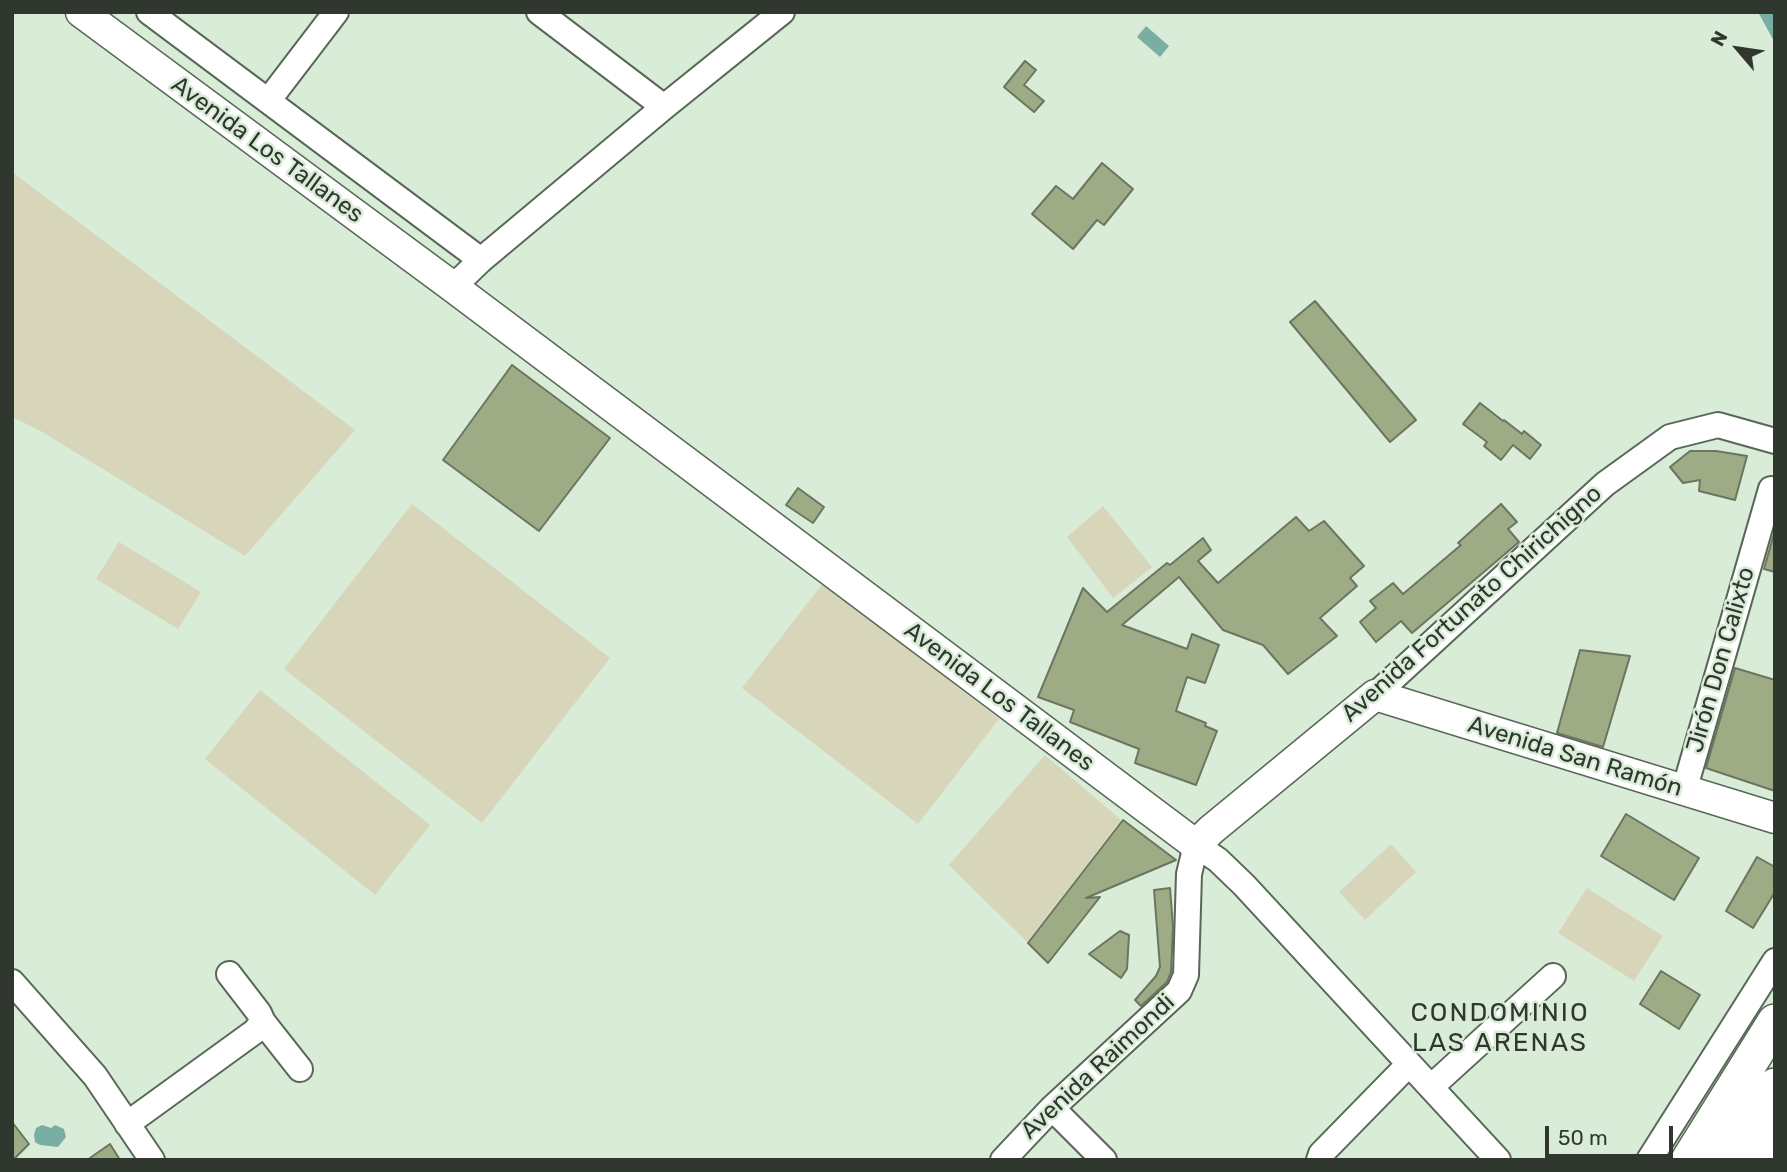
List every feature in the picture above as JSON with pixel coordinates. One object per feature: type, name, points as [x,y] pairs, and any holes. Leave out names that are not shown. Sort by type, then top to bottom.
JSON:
[{"type":"highway","points":[[1689,1160],[1775,1022]]},
{"type":"highway","points":[[1728,1160],[1775,1086]]},
{"type":"main road","name":"Avenida Los Tallanes","points":[[81,12],[453,287],[1196,845]]},
{"type":"main road","name":"Avenida Fortunato Chirichigno","points":[[1196,845],[1375,695]]},
{"type":"main road","name":"Avenida San Ramón","points":[[1375,695],[1775,818]]},
{"type":"street","points":[[149,12],[481,260]]},
{"type":"street","points":[[268,101],[336,12]]},
{"type":"street","points":[[539,12],[664,107]]},
{"type":"street","points":[[453,287],[481,260],[664,107],[782,12]]},
{"type":"street","name":"Avenida Fortunato Chirichigno","points":[[1375,695],[1605,484],[1670,437],[1718,425],[1775,441]]},
{"type":"street","name":"Jirón Don Calixto","points":[[1684,790],[1771,489]]},
{"type":"street","name":"Avenida Los Tallanes","points":[[1196,845],[1218,860],[1244,885],[1498,1160]]},
{"type":"street","name":"Avenida Raimondi","points":[[1003,1160],[1052,1108],[1179,991],[1186,975],[1189,874],[1196,845]]},
{"type":"street","points":[[1649,1160],[1775,961]]},
{"type":"street","points":[[229,974],[300,1069]]},
{"type":"street","points":[[1431,1087],[1553,976]]},
{"type":"street","points":[[12,982],[95,1076],[152,1160]]},
{"type":"street","points":[[127,1124],[254,1032],[263,1022]]},
{"type":"street","points":[[1318,1160],[1409,1064]]},
{"type":"street","points":[[1052,1108],[1104,1160]]},
{"type":"street","points":[[1758,1160],[1775,1133]]},
{"type":"green space","points":[[12,172],[355,430],[245,556],[39,430],[12,417]]},
{"type":"green space","points":[[412,504],[610,658],[482,823],[284,669]]},
{"type":"green space","points":[[1103,506],[1152,567],[1113,598],[1067,537]]},
{"type":"green space","points":[[119,542],[201,592],[178,629],[96,579]]},
{"type":"green space","points":[[823,583],[999,719],[918,824],[742,688]]},
{"type":"green space","points":[[260,690],[430,825],[375,895],[205,759]]},
{"type":"green space","points":[[1045,755],[1121,820],[1027,942],[949,865]]},
{"type":"green space","points":[[1391,844],[1416,872],[1365,920],[1339,892]]},
{"type":"green space","points":[[1587,888],[1663,936],[1634,981],[1558,933]]},
{"type":"water","points":[[1758,12],[1775,12],[1775,43]]},
{"type":"water","points":[[1146,26],[1169,46],[1160,57],[1137,37]]},
{"type":"water","points":[[42,1125],[51,1128],[55,1125],[64,1129],[66,1137],[58,1147],[35,1142],[36,1128]]},
{"type":"building","points":[[1025,61],[1036,70],[1024,85],[1044,101],[1034,112],[1004,87]]},
{"type":"building","points":[[1102,163],[1133,189],[1104,225],[1097,220],[1073,249],[1032,214],[1056,186],[1073,199]]},
{"type":"building","points":[[1315,301],[1416,420],[1390,442],[1290,322]]},
{"type":"building","points":[[512,365],[610,438],[539,531],[443,460]]},
{"type":"building","points":[[1480,403],[1541,445],[1530,459],[1513,445],[1501,460],[1484,446],[1487,442],[1463,424]]},
{"type":"building","points":[[1690,451],[1716,451],[1747,456],[1735,500],[1699,491],[1700,480],[1683,483],[1670,467]]},
{"type":"building","points":[[798,488],[824,507],[813,523],[786,505]]},
{"type":"building","points":[[1501,504],[1517,522],[1508,529],[1519,542],[1412,633],[1401,621],[1376,642],[1360,622],[1376,608],[1370,601],[1393,583],[1403,594],[1461,545],[1458,543]]},
{"type":"building","points":[[1296,517],[1309,531],[1324,521],[1364,566],[1350,578],[1357,586],[1320,618],[1337,636],[1288,674],[1263,645],[1223,630],[1179,577],[1122,625],[1187,649],[1192,634],[1219,645],[1205,683],[1187,677],[1176,711],[1206,723],[1205,726],[1217,731],[1196,785],[1135,763],[1139,749],[1070,722],[1074,710],[1038,697],[1083,588],[1107,612],[1167,563],[1170,565],[1203,538],[1211,550],[1198,561],[1218,583]]},
{"type":"building","points":[[1775,530],[1775,572],[1764,569]]},
{"type":"building","points":[[1580,650],[1630,656],[1603,747],[1557,733]]},
{"type":"building","points":[[1735,668],[1775,680],[1775,791],[1706,768]]},
{"type":"building","points":[[1626,814],[1699,858],[1674,900],[1601,856]]},
{"type":"building","points":[[1123,820],[1176,860],[1086,898],[1100,897],[1048,963],[1028,943]]},
{"type":"building","points":[[1757,857],[1775,867],[1775,892],[1753,928],[1726,911]]},
{"type":"building","points":[[1170,888],[1173,927],[1171,972],[1167,982],[1141,1006],[1135,1000],[1156,976],[1160,967],[1154,890]]},
{"type":"building","points":[[1120,931],[1129,935],[1127,969],[1121,978],[1089,954]]},
{"type":"building","points":[[1661,971],[1700,995],[1679,1029],[1640,1004]]},
{"type":"building","points":[[12,1122],[29,1144],[13,1160],[12,1160]]},
{"type":"building","points":[[110,1144],[120,1160],[87,1160]]},
{"type":"district","name":"CONDOMINIO LAS ARENAS","points":[[1500,1028]]}]
